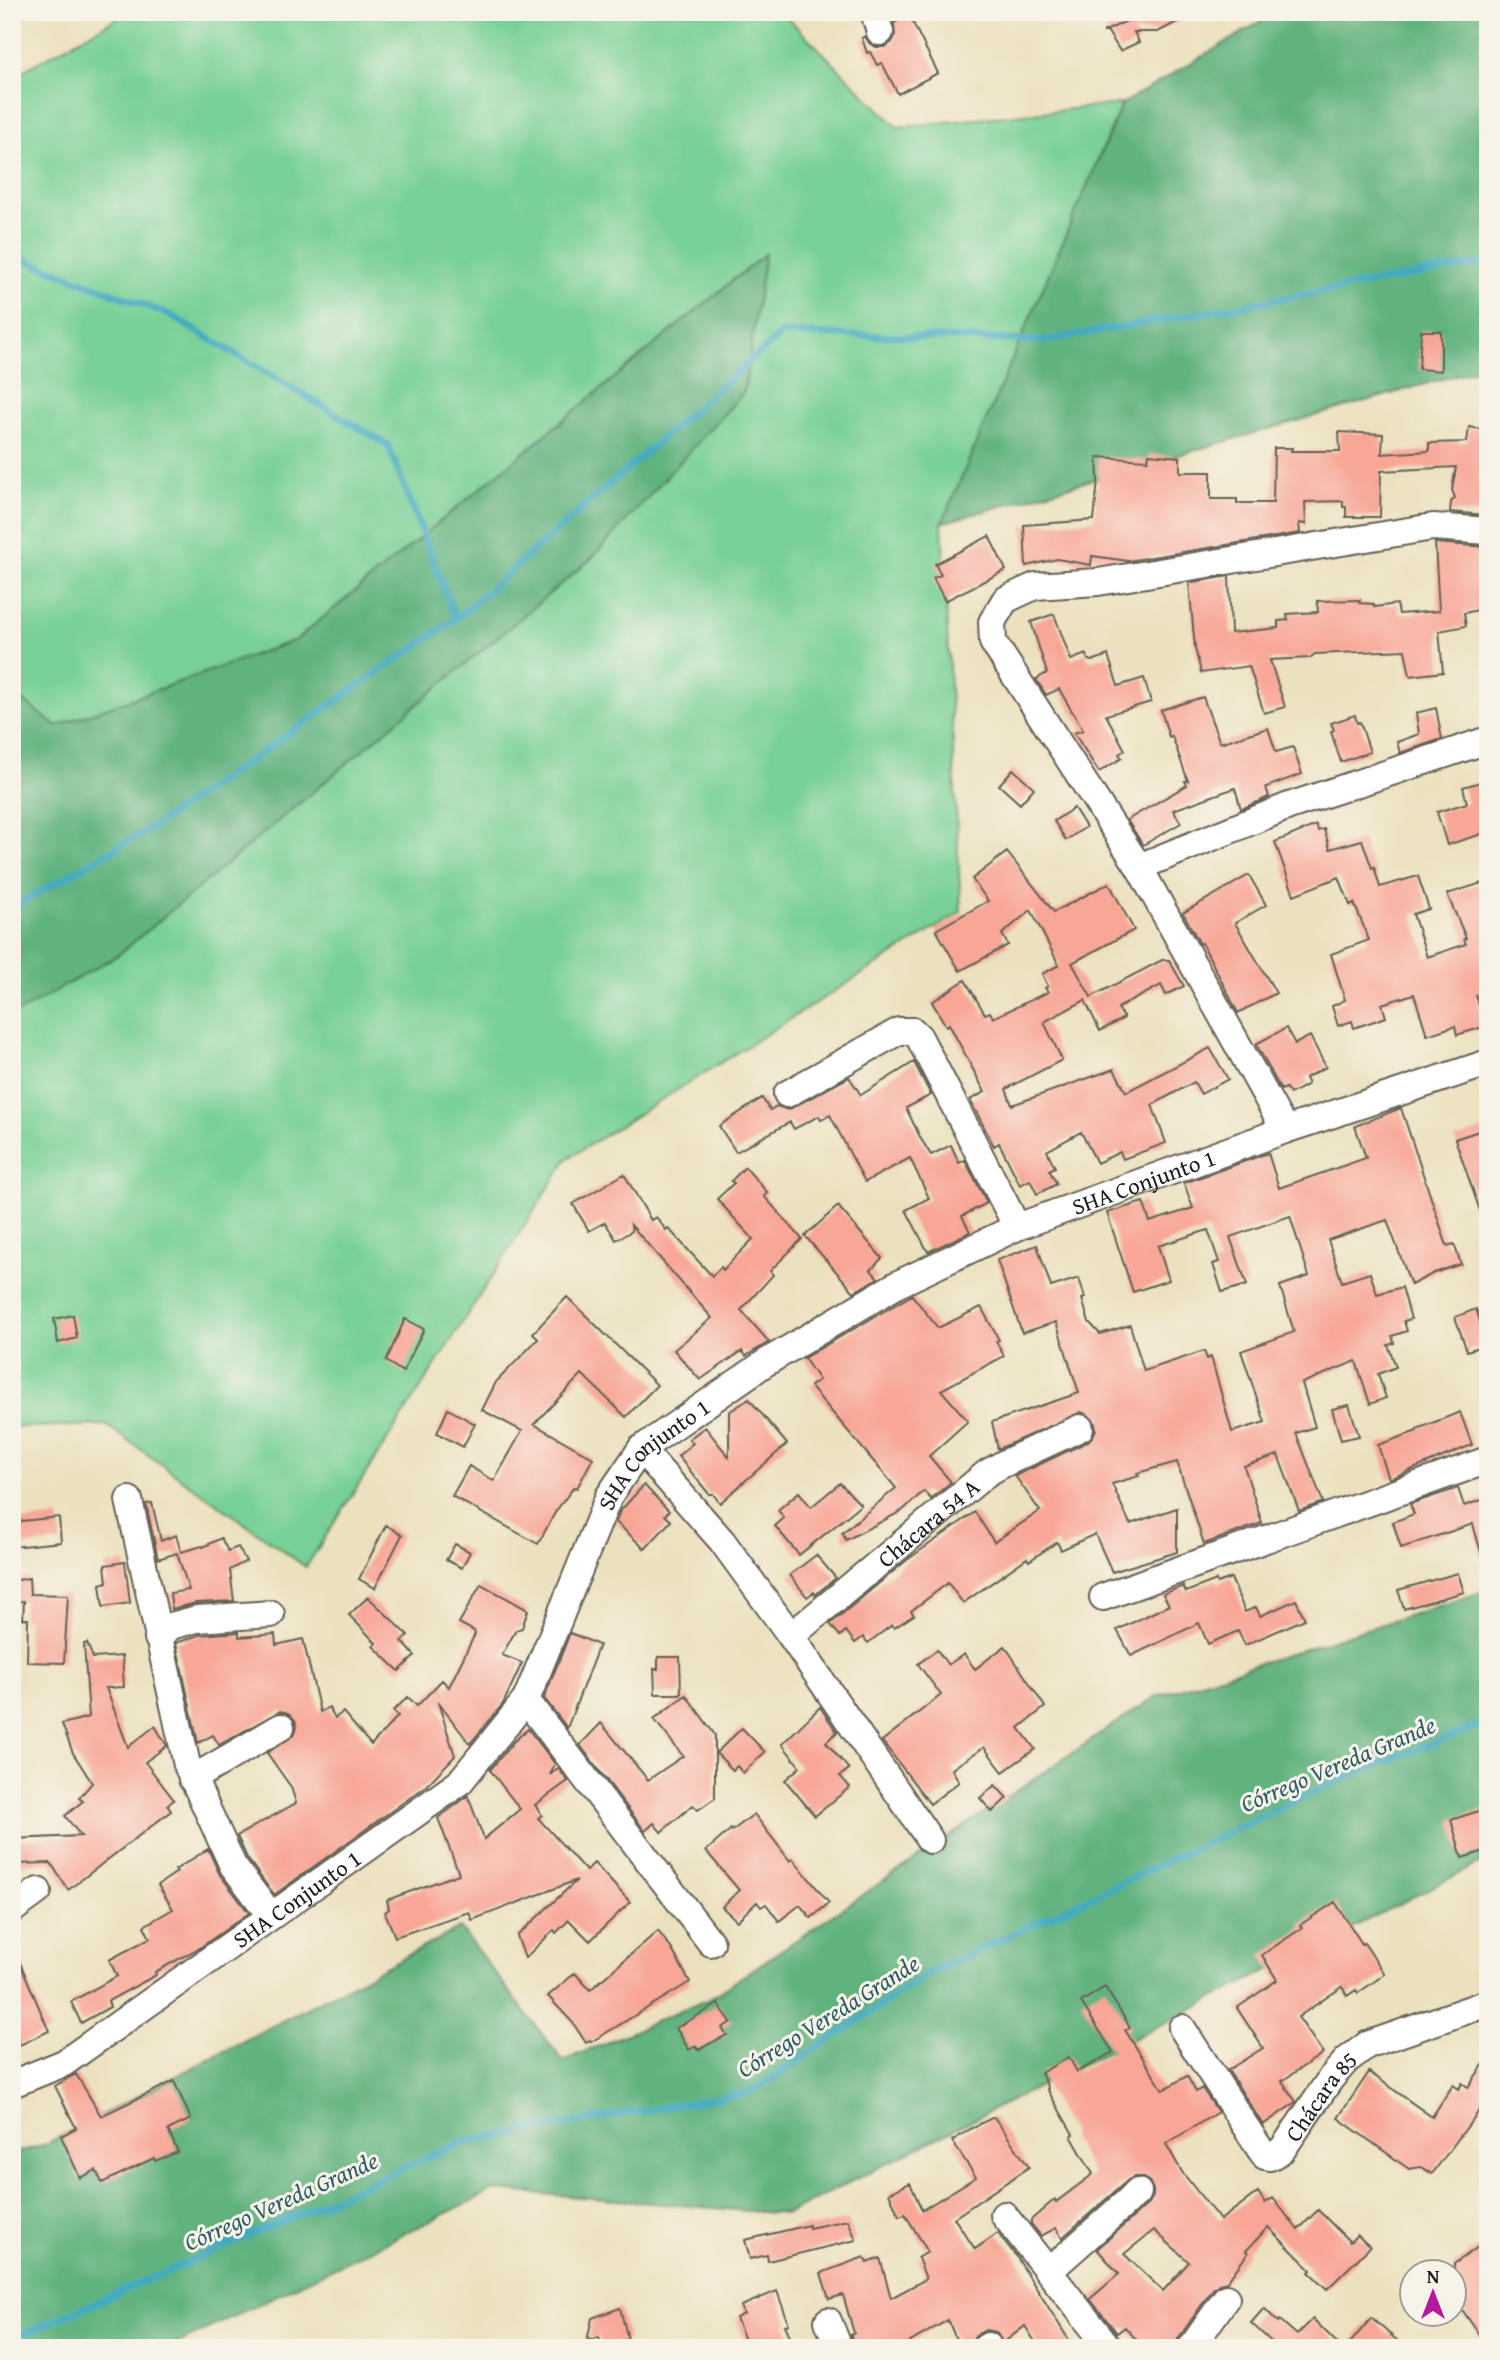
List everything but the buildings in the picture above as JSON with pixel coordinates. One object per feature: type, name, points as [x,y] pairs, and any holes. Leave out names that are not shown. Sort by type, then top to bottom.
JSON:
[{"type":"street","points":[[1284,1130],[1139,867],[993,642],[992,622],[1005,600],[1035,586],[1111,580],[1433,527],[1488,531]]},
{"type":"street","points":[[1139,867],[1289,806],[1488,740]]},
{"type":"street","points":[[787,1094],[899,1031],[913,1031],[919,1037],[1017,1227]]},
{"type":"street","name":"SHA Conjunto 1","points":[[12,2084],[64,2063],[459,1783],[526,1700],[609,1496],[641,1449],[765,1363],[898,1284],[1017,1227],[1284,1130],[1488,1063]]},
{"type":"street","name":"Chácara 54 A","points":[[791,1636],[987,1473],[1080,1428]]},
{"type":"street","points":[[641,1449],[722,1541],[791,1636],[930,1840]]},
{"type":"street","points":[[1103,1597],[1488,1460]]},
{"type":"street","points":[[129,1500],[187,1765],[233,1866],[271,1916]]},
{"type":"street","points":[[158,1638],[172,1626],[197,1619],[271,1614]]},
{"type":"street","points":[[526,1700],[711,1943]]},
{"type":"street","points":[[192,1779],[281,1727]]},
{"type":"street","points":[[12,1910],[38,1891]]},
{"type":"street","name":"Chácara 85","points":[[1182,2028],[1260,2149],[1265,2156],[1270,2157],[1282,2150],[1331,2078],[1347,2060],[1367,2045],[1488,2003]]},
{"type":"street","points":[[1049,2271],[1138,2192]]},
{"type":"street","points":[[1004,2215],[1109,2348]]},
{"type":"street","points":[[1191,2348],[1226,2298]]},
{"type":"street","points":[[828,2321],[839,2348]]},
{"type":"green space","points":[[128,12],[782,12],[897,127],[1122,104],[942,523],[961,912],[567,1159],[306,1567],[106,1425],[12,1427],[12,1016],[118,955],[592,558],[744,392],[764,255],[296,640],[56,726],[12,692],[12,77]]},
{"type":"green space","points":[[1277,12],[1488,12],[1488,366],[942,523],[1122,104]]},
{"type":"green space","points":[[765,254],[744,392],[592,558],[118,955],[12,1016],[12,692],[56,726],[296,640]]},
{"type":"green space","points":[[1488,1590],[1488,1859],[787,2214],[494,2190],[168,2348],[12,2348],[12,2154],[46,2144],[460,1928],[563,2061],[709,1999],[1155,1697]]},
{"type":"waterway","points":[[12,255],[168,314],[388,445],[456,619]]},
{"type":"waterway","points":[[12,908],[156,825],[456,619],[782,333],[1043,341],[1477,264],[1488,266]]},
{"type":"waterway","name":"Córrego Vereda Grande","points":[[12,2339],[463,2142],[751,2092],[928,1974],[1350,1775],[1488,1722]]}]
